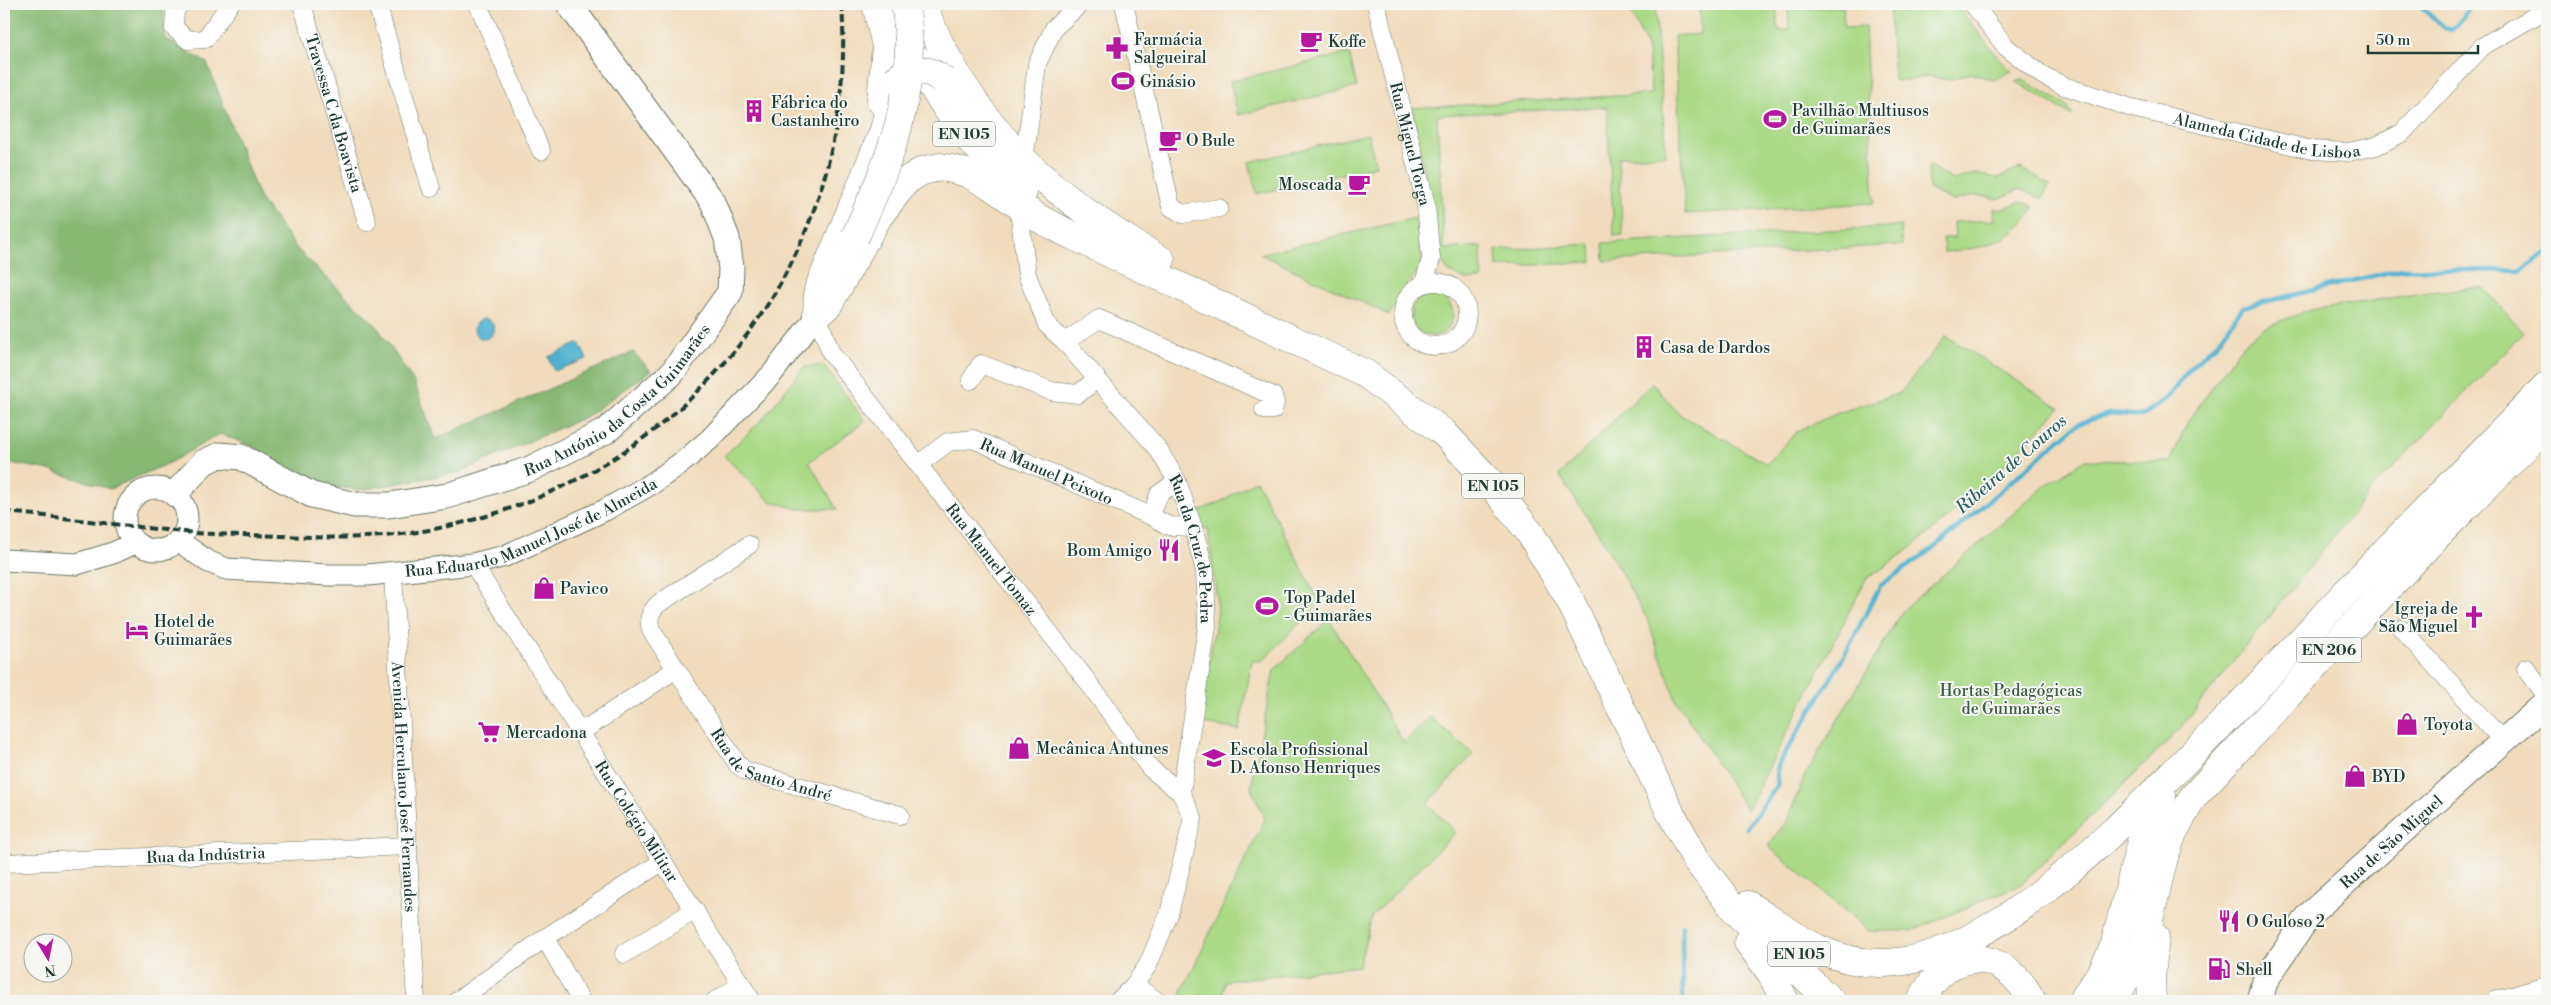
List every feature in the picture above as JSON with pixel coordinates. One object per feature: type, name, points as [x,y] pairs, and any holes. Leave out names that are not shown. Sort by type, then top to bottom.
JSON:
[{"type":"main road","name":"Rua António da Costa Guimarães","points":[[175,494],[204,462],[220,455],[242,457],[312,495],[355,505],[389,505],[447,496],[530,469],[606,431],[672,373],[730,292],[731,268],[727,238],[713,202],[569,4]]},
{"type":"main road","points":[[874,155],[886,46],[876,4]]},
{"type":"main road","name":"EN 105","points":[[893,4],[902,31],[931,86],[964,134],[1039,207],[1073,236],[1366,374],[1444,433],[1489,481],[1535,541],[1569,598],[1686,842],[1716,888],[1853,1001]]},
{"type":"main road","points":[[817,315],[884,172],[904,111],[910,59],[905,4]]},
{"type":"main road","name":"EN 105","points":[[922,4],[943,51],[964,88],[992,127],[1039,176],[1116,234],[1173,267],[1372,362],[1461,429],[1501,471],[1542,524],[1578,583],[1688,812],[1742,909],[1831,1001]]},
{"type":"main road","points":[[817,315],[818,290],[884,130],[895,80],[905,72],[920,69],[937,75],[971,118],[1009,160],[1061,205],[1079,208]]},
{"type":"main road","points":[[817,315],[828,305],[891,198],[906,181],[922,171],[940,167],[968,173],[1038,218],[1073,236]]},
{"type":"main road","name":"EN 206","points":[[2082,1001],[2102,971],[2114,948],[2137,854],[2153,814],[2172,782],[2212,735],[2402,533],[2547,386]]},
{"type":"main road","name":"EN 206","points":[[2114,1001],[2143,946],[2164,857],[2173,833],[2193,797],[2434,540],[2547,425]]},
{"type":"main road","name":"Rua de São Miguel","points":[[2260,1001],[2265,981],[2310,914],[2502,740],[2547,702]]},
{"type":"main road","points":[[1742,909],[1820,952],[1839,958],[1879,963],[1898,962],[1918,958],[1952,946],[1992,926],[2064,876],[2132,815],[2212,735]]},
{"type":"main road","points":[[2152,1001],[2152,963],[2158,920],[2154,902]]},
{"type":"main road","points":[[1742,909],[1746,939],[1759,963],[1772,1001]]},
{"type":"main road","points":[[1746,939],[1771,973],[1785,1001]]},
{"type":"main road","points":[[1921,1001],[1933,980],[1945,969],[1972,958],[1985,960],[2009,971],[2019,980],[2032,1001]]},
{"type":"street","points":[[180,4],[176,10],[174,28],[188,40],[206,38],[230,4]]},
{"type":"street","name":"Travessa C da Boavista","points":[[302,4],[367,222]]},
{"type":"street","points":[[377,4],[431,188]]},
{"type":"street","points":[[478,4],[541,151]]},
{"type":"street","points":[[1026,147],[1037,64],[1054,28],[1080,4]]},
{"type":"street","points":[[1124,4],[1171,207],[1183,214],[1219,208]]},
{"type":"street","name":"Rua Miguel Torga","points":[[1376,4],[1426,206],[1431,259],[1424,283]]},
{"type":"street","name":"Alameda Cidade de Lisboa","points":[[1973,4],[2006,47],[2042,75],[2064,86],[2132,108],[2312,150],[2348,152],[2376,146],[2402,133],[2483,46],[2547,9]]},
{"type":"street","name":"Rua da Cruz de Pedra","points":[[1020,218],[1027,275],[1046,324],[1065,342],[1158,449],[1177,481],[1193,527],[1205,571],[1207,627],[1181,793]]},
{"type":"street","points":[[1431,259],[1446,283],[1462,296],[1467,317],[1459,334],[1452,341],[1432,346],[1422,343],[1412,337],[1402,318],[1403,307],[1407,297],[1414,288],[1424,283],[1446,283]]},
{"type":"street","name":"Rua Manuel Tomaz","points":[[817,315],[832,352],[1088,682],[1150,768],[1181,793]]},
{"type":"street","name":"Rua Eduardo Manuel José de Almeida","points":[[179,541],[207,561],[226,569],[328,575],[393,572],[473,564],[529,547],[598,514],[653,483],[685,460],[710,439],[772,374],[817,315]]},
{"type":"street","points":[[1065,342],[1099,319],[1273,396],[1275,403],[1273,410],[1264,410]]},
{"type":"street","points":[[970,380],[981,364],[1051,392],[1078,394],[1097,379]]},
{"type":"street","name":"Rua Manuel Peixoto","points":[[919,464],[948,442],[973,439],[1151,516],[1169,526],[1193,527]]},
{"type":"street","points":[[1151,516],[1159,494],[1177,481]]},
{"type":"street","points":[[157,487],[175,494],[187,513],[187,525],[179,541],[168,548],[156,550],[142,548],[135,543],[130,537],[124,522],[125,511],[131,500],[144,490],[157,487]]},
{"type":"street","points":[[4,560],[77,564],[113,553],[135,543]]},
{"type":"street","name":"Rua de Santo André","points":[[749,545],[658,604],[652,610],[648,620],[651,630],[733,759],[746,770],[900,815]]},
{"type":"street","name":"Rua Colégio Militar","points":[[473,564],[752,1001]]},
{"type":"street","name":"Avenida Herculano José Fernandes","points":[[393,572],[416,1001]]},
{"type":"street","points":[[2401,628],[2502,740]]},
{"type":"street","points":[[2526,668],[2542,690],[2547,693]]},
{"type":"street","points":[[581,732],[676,669]]},
{"type":"street","points":[[1118,1001],[1134,985],[1148,965],[1169,914],[1193,818],[1181,793]]},
{"type":"street","name":"Rua da Indústria","points":[[4,863],[408,846]]},
{"type":"street","points":[[457,1001],[545,938],[664,862]]},
{"type":"street","points":[[624,954],[695,910]]},
{"type":"street","points":[[545,938],[581,1001]]},
{"type":"street","points":[[715,1001],[741,985]]},
{"type":"street","points":[[1134,985],[1157,1001]]},
{"type":"street","points":[[2495,1001],[2547,986]]},
{"type":"green space","points":[[4,4],[167,4],[163,10],[166,39],[207,63],[259,197],[298,250],[376,325],[414,382],[435,439],[633,352],[651,371],[589,415],[460,472],[361,490],[311,484],[254,447],[220,434],[171,462],[110,489],[45,469],[4,462]]},
{"type":"green space","points":[[1630,4],[1655,4],[1666,155],[1618,157],[1623,235],[1614,236],[1607,107],[1437,115],[1444,249],[1481,246],[1482,279],[1465,280],[1448,271],[1438,247],[1412,108],[1651,94],[1648,49],[1631,13]]},
{"type":"green space","name":"Pavilhão Multiusos de Guimarães","points":[[1699,4],[1776,4],[1778,30],[1789,30],[1788,9],[1843,6],[1844,28],[1865,27],[1874,203],[1685,214],[1674,36],[1700,34]]},
{"type":"green space","points":[[1889,4],[1956,4],[1999,59],[2012,71],[1994,80],[1970,73],[1949,80],[1928,76],[1906,81],[1894,80]]},
{"type":"green space","points":[[1349,53],[1357,87],[1238,115],[1230,81]]},
{"type":"green space","points":[[2021,79],[2065,104],[2073,116],[2015,81]]},
{"type":"green space","points":[[1368,134],[1376,166],[1257,194],[1249,162]]},
{"type":"green space","points":[[1928,165],[1953,180],[1975,174],[1998,178],[2021,168],[2050,185],[2042,199],[2020,189],[1999,199],[1976,195],[1953,201],[1929,189]]},
{"type":"green space","points":[[2021,201],[2035,207],[2016,229],[2006,236],[1985,246],[1944,252],[1943,238],[1955,238],[1954,222],[1995,220],[1994,208],[2000,210]]},
{"type":"green space","points":[[1415,218],[1423,265],[1408,283],[1389,315],[1260,254]]},
{"type":"green space","points":[[1901,226],[1902,245],[1604,261],[1603,243]]},
{"type":"green space","points":[[1591,244],[1592,262],[1497,267],[1496,250]]},
{"type":"green space","name":"Hortas Pedagógicas de Guimarães","points":[[2483,287],[2523,333],[2370,491],[2178,731],[2021,884],[1912,931],[1869,931],[1768,846],[1788,819],[1804,777],[1903,610],[2046,485],[2085,460],[2170,462],[2189,419],[2244,343],[2265,327],[2310,310],[2430,292]]},
{"type":"green space","points":[[1436,294],[1444,297],[1450,303],[1453,315],[1450,327],[1444,333],[1428,336],[1420,333],[1414,327],[1411,311],[1414,303],[1420,297]]},
{"type":"green space","points":[[1946,336],[2060,408],[1968,499],[1918,542],[1866,579],[1747,810],[1676,700],[1647,619],[1602,539],[1559,475],[1652,383],[1679,414],[1767,464],[1797,431],[1838,413],[1900,393]]},
{"type":"green space","points":[[823,365],[865,421],[809,462],[837,509],[797,509],[770,501],[724,456],[762,420],[804,367]]},
{"type":"green space","name":"Top Padel - Guimarães","points":[[1256,480],[1320,603],[1262,661],[1252,661],[1239,730],[1199,723],[1218,610],[1208,528],[1200,529],[1194,513],[1220,502]]},
{"type":"green space","points":[[1329,619],[1404,743],[1430,717],[1473,754],[1427,804],[1456,832],[1372,916],[1359,966],[1225,981],[1222,1001],[1189,1001],[1181,993],[1265,819],[1251,788],[1274,670]]},
{"type":"water","points":[[480,319],[488,319],[494,325],[494,333],[488,339],[480,339],[474,333],[474,325]]},
{"type":"water","points":[[579,343],[587,359],[554,371],[548,357]]},
{"type":"waterway","points":[[2417,4],[2445,28],[2451,30],[2475,4]]},
{"type":"waterway","name":"Ribeira de Couros","points":[[1747,828],[1777,786],[1778,765],[1843,658],[1880,586],[1936,546],[2078,424],[2111,413],[2142,416],[2168,397],[2191,367],[2218,342],[2243,307],[2402,269],[2520,271],[2547,253]]},
{"type":"waterway","name":"Ribeira de Couros","points":[[1682,926],[1683,1001]]},
{"type":"railway","points":[[4,512],[196,533],[331,538],[379,536],[411,533],[506,510],[592,471],[668,418],[732,354],[783,278],[819,194],[839,102],[842,4]]},
{"type":"place","name":"Koffe","points":[[1311,41]]},
{"type":"place","name":"Farmácia Salgueiral","points":[[1117,48]]},
{"type":"place","name":"Ginásio","points":[[1123,81]]},
{"type":"place","name":"Fábrica do Castanheiro","points":[[754,111]]},
{"type":"place","name":"Pavilhão Multiusos de Guimarães","points":[[1775,119]]},
{"type":"place","name":"O Bule","points":[[1170,140]]},
{"type":"place","name":"Moscada","points":[[1359,184]]},
{"type":"place","name":"Casa de Dardos","points":[[1644,347]]},
{"type":"place","name":"Bom Amigo","points":[[1169,550]]},
{"type":"place","name":"Pavico","points":[[544,588]]},
{"type":"place","name":"Top Padel - Guimarães","points":[[1267,606]]},
{"type":"place","name":"Igreja de São Miguel","points":[[2474,617]]},
{"type":"place","name":"Hotel de Guimarães","points":[[137,630]]},
{"type":"place","name":"Toyota","points":[[2407,724]]},
{"type":"place","name":"Mercadona","points":[[489,732]]},
{"type":"place","name":"Mecânica Antunes","points":[[1019,748]]},
{"type":"place","name":"Escola Profissional D. Afonso Henriques","points":[[1214,758]]},
{"type":"place","name":"BYD","points":[[2355,776]]},
{"type":"place","name":"O Guloso 2","points":[[2229,921]]},
{"type":"place","name":"Shell","points":[[2219,969]]}]
